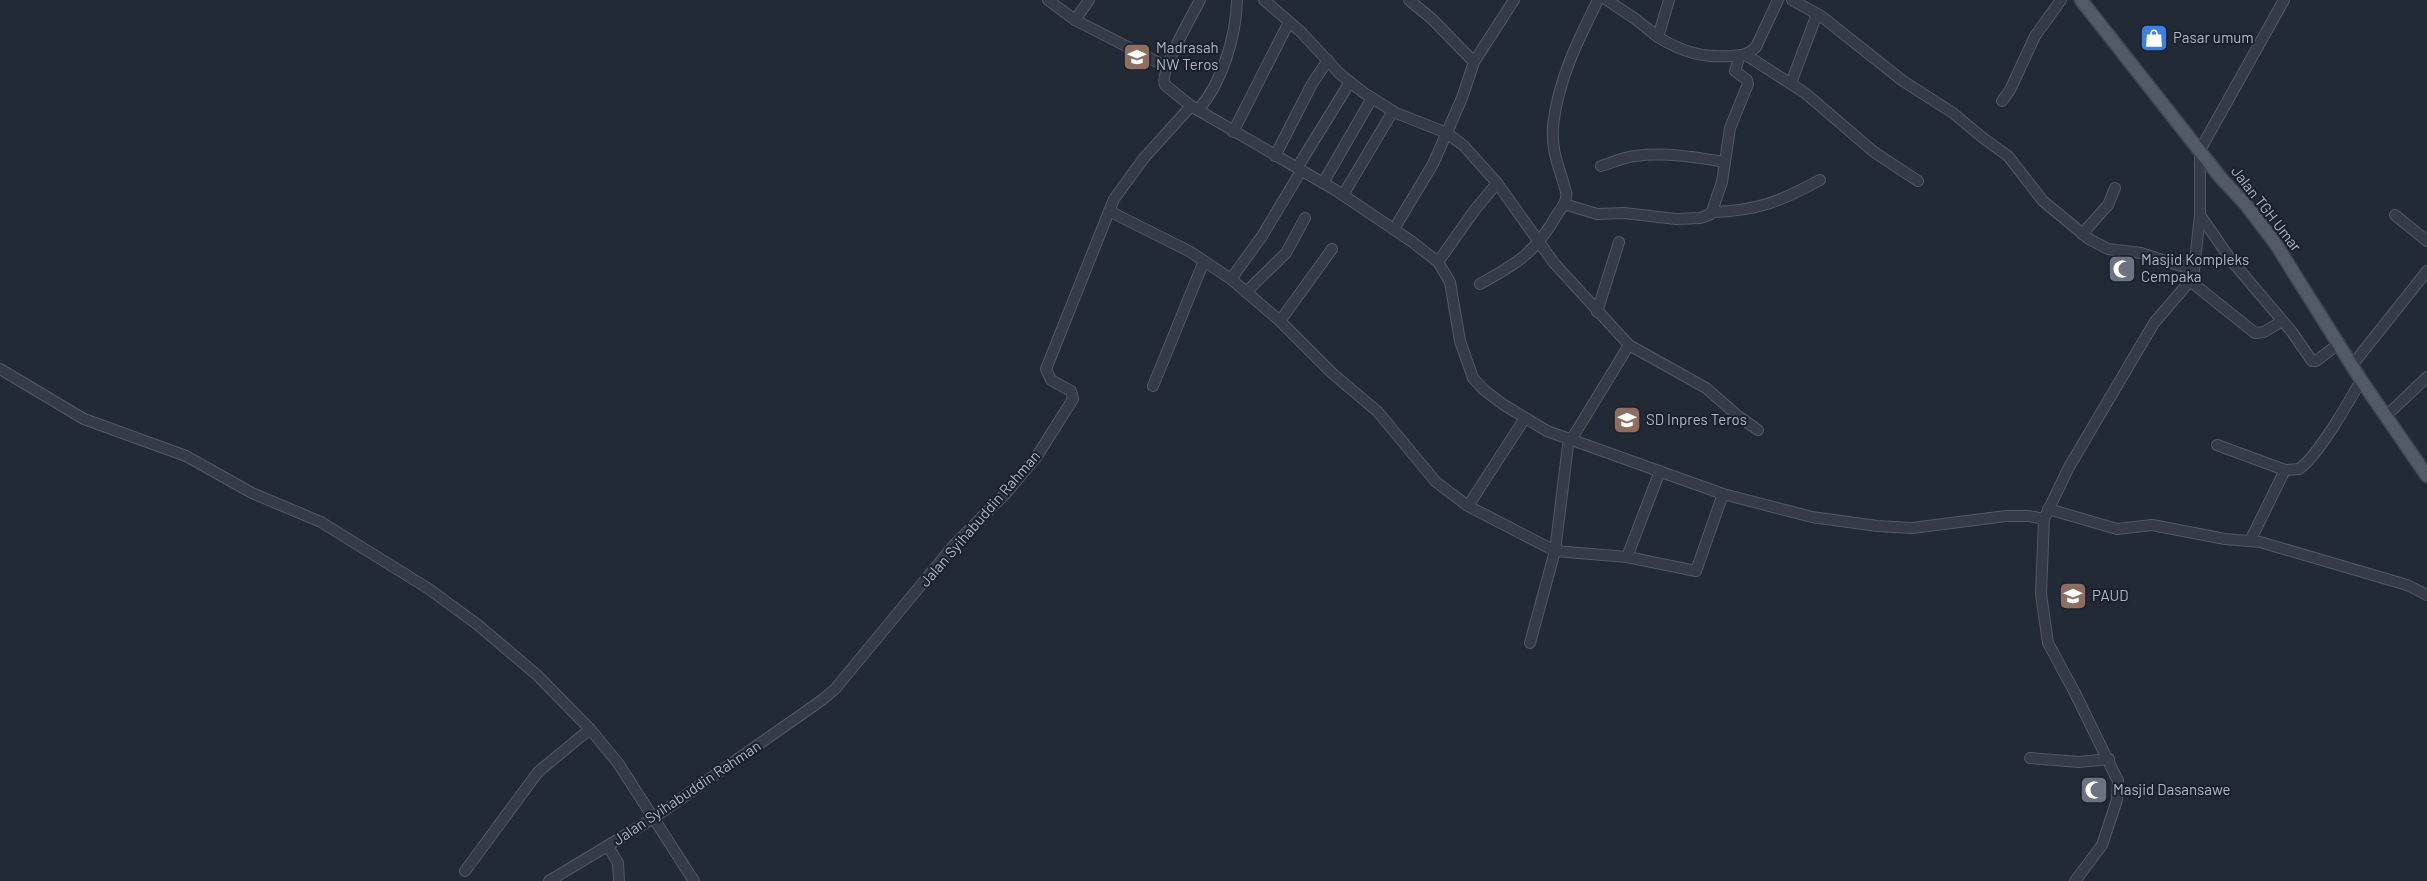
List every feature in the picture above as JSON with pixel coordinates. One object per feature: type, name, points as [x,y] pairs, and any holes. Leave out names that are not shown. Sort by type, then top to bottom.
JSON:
[{"type":"main road","name":"Jalan TGH Umar","points":[[2081,0],[2221,178],[2246,205],[2275,243],[2353,364],[2361,380],[2427,476]]},
{"type":"street","points":[[1048,0],[1075,20],[1167,67]]},
{"type":"street","points":[[1075,20],[1089,0]]},
{"type":"street","points":[[1200,0],[1167,67],[1163,83],[1195,108],[1233,132],[1343,195],[1394,229],[1438,262],[1450,282],[1460,341],[1473,378],[1484,390],[1547,431],[1723,494],[1803,515],[1877,526],[1933,527],[2012,515],[2046,514],[2117,529],[2152,525],[2219,538],[2276,545],[2305,556],[2408,585],[2427,595]]},
{"type":"street","name":"Jalan Syihabuddin Rahman","points":[[549,881],[652,819],[781,730],[835,689],[954,545],[1008,492],[1037,456],[1073,399],[1071,391],[1051,380],[1046,369],[1109,211],[1121,188],[1144,158],[1211,95],[1218,80],[1229,44],[1237,0]]},
{"type":"street","points":[[1264,0],[1350,82],[1392,111],[1447,133],[1480,162],[1497,183],[1539,244],[1628,345],[1701,384],[1758,430]]},
{"type":"street","points":[[1409,0],[1420,4],[1474,62]]},
{"type":"street","points":[[1394,229],[1433,164],[1474,62],[1514,0]]},
{"type":"street","points":[[1480,284],[1513,266],[1539,244],[1564,204],[1566,192],[1553,148],[1555,115],[1567,66],[1598,0]]},
{"type":"street","points":[[1607,0],[1675,48],[1699,56],[1716,57],[1743,55],[1756,47],[1778,0]]},
{"type":"street","points":[[1658,37],[1669,0]]},
{"type":"street","points":[[1792,0],[1817,14],[1903,81],[1953,113],[1974,132],[2008,156],[2043,201],[2082,234],[2102,247],[2142,253],[2194,270]]},
{"type":"street","points":[[2002,101],[2010,90],[2035,36],[2061,0]]},
{"type":"street","points":[[2074,881],[2102,845],[2117,800],[2118,781],[2109,759],[2048,643],[2041,594],[2046,514],[2068,467],[2154,323],[2190,281],[2194,270],[2200,216],[2200,150],[2284,0]]},
{"type":"street","points":[[1791,83],[1817,14]]},
{"type":"street","points":[[1233,132],[1289,22]]},
{"type":"street","points":[[1564,204],[1597,214],[1624,213],[1676,219],[1708,216],[1712,212],[1722,182],[1730,128],[1748,84],[1747,80],[1735,71],[1743,55]]},
{"type":"street","points":[[1743,55],[1791,83],[1874,152],[1918,181]]},
{"type":"street","points":[[1275,156],[1312,84],[1328,60]]},
{"type":"street","points":[[1231,279],[1262,236],[1350,82]]},
{"type":"street","points":[[1323,183],[1372,98]]},
{"type":"street","points":[[1343,195],[1392,111]]},
{"type":"street","points":[[1601,166],[1628,157],[1643,155],[1686,155],[1725,162]]},
{"type":"street","points":[[1712,212],[1738,211],[1761,207],[1820,180]]},
{"type":"street","points":[[1438,262],[1474,211],[1497,183]]},
{"type":"street","points":[[2082,234],[2108,205],[2115,188]]},
{"type":"street","points":[[1109,211],[1204,261],[1231,279],[1280,321],[1332,373],[1378,412],[1436,482],[1468,506],[1555,551],[1627,556],[1696,571],[1723,494]]},
{"type":"street","points":[[2395,215],[2427,241]]},
{"type":"street","points":[[2200,216],[2231,260],[2314,361],[2340,344]]},
{"type":"street","points":[[1246,292],[1286,253],[1305,218]]},
{"type":"street","points":[[1597,312],[1619,242]]},
{"type":"street","points":[[1280,321],[1332,249]]},
{"type":"street","points":[[1153,386],[1204,261]]},
{"type":"street","points":[[2353,364],[2427,271]]},
{"type":"street","points":[[2190,281],[2255,333],[2264,332],[2282,321]]},
{"type":"street","points":[[1530,643],[1555,551],[1567,448],[1628,345]]},
{"type":"street","points":[[0,369],[84,419],[186,456],[252,493],[321,522],[429,588],[537,675],[590,729],[618,763],[652,819],[694,881]]},
{"type":"street","points":[[2386,416],[2427,377]]},
{"type":"street","points":[[2217,445],[2285,470],[2298,469],[2303,466],[2346,406],[2361,380]]},
{"type":"street","points":[[1468,506],[1525,418]]},
{"type":"street","points":[[1627,556],[1660,470]]},
{"type":"street","points":[[2250,541],[2285,470]]},
{"type":"street","points":[[465,871],[538,772],[590,729]]},
{"type":"street","points":[[2030,758],[2079,762],[2109,759]]},
{"type":"street","points":[[608,846],[618,863],[619,881]]},
{"type":"place","name":"Pasar umum","points":[[2154,38]]},
{"type":"place","name":"Madrasah NW Teros","points":[[1137,57]]},
{"type":"place","name":"Masjid Kompleks Cempaka","points":[[2122,269]]},
{"type":"place","name":"SD Inpres Teros","points":[[1627,420]]},
{"type":"place","name":"PAUD","points":[[2073,596]]},
{"type":"place","name":"Masjid Dasansawe","points":[[2094,790]]}]
